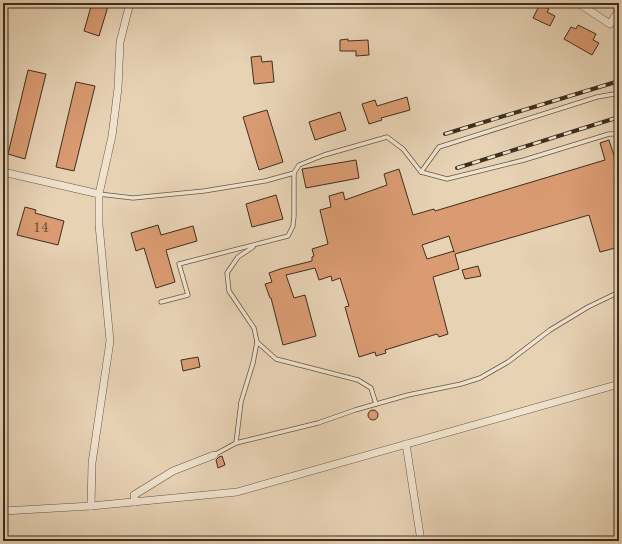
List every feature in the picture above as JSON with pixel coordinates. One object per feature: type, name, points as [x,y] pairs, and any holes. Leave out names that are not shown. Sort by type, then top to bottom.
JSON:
[{"type":"street","points":[[91,506],[92,463],[110,341],[99,225],[99,194],[112,136],[118,88],[120,42],[130,3]]},
{"type":"street","points":[[578,3],[610,24],[619,10]]},
{"type":"street","points":[[3,172],[99,194]]},
{"type":"street","points":[[3,511],[91,506],[237,492],[619,384]]},
{"type":"street","points":[[406,444],[421,541]]},
{"type":"street","points":[[135,502],[134,495],[173,471],[214,455]]},
{"type":"lane","points":[[421,172],[439,148],[597,97],[614,94],[619,98]]},
{"type":"lane","points":[[161,302],[188,295],[179,264],[288,236],[293,226],[294,216],[294,173],[300,165],[318,158],[387,138],[403,149],[421,172],[447,179],[524,160],[609,134],[619,134]]},
{"type":"lane","points":[[99,194],[133,198],[204,191],[266,181],[294,173]]},
{"type":"lane","points":[[236,444],[241,402],[253,363],[257,342],[254,328],[229,291],[227,273],[238,256],[256,245]]},
{"type":"lane","points":[[214,455],[236,444],[318,424],[355,410],[408,395],[461,384],[480,378],[508,362],[550,330],[588,307],[619,292]]},
{"type":"lane","points":[[257,342],[276,359],[358,380],[371,388],[376,404]]},
{"type":"building","points":[[92,3],[109,3],[99,36],[84,31]]},
{"type":"building","points":[[540,4],[549,9],[547,12],[555,16],[550,26],[533,18]]},
{"type":"building","points":[[578,25],[596,34],[593,40],[599,43],[592,55],[564,39],[571,27],[576,29]]},
{"type":"building","points":[[348,39],[348,41],[368,40],[369,55],[356,56],[356,51],[340,51],[340,40]]},
{"type":"building","points":[[261,56],[262,62],[272,61],[274,82],[254,84],[251,57]]},
{"type":"building","points":[[28,70],[46,74],[25,159],[8,154]]},
{"type":"building","points":[[76,82],[95,86],[74,171],[56,167]]},
{"type":"building","points":[[407,97],[410,110],[381,118],[382,120],[369,124],[362,104],[375,100],[377,106]]},
{"type":"building","points":[[267,110],[283,162],[259,170],[243,117]]},
{"type":"building","points":[[340,112],[346,130],[315,140],[309,122]]},
{"type":"building","points":[[609,140],[619,171],[619,247],[600,252],[589,215],[455,254],[459,269],[433,277],[448,334],[439,337],[437,334],[385,350],[386,353],[376,356],[375,352],[359,357],[345,307],[349,306],[340,278],[332,281],[331,276],[319,280],[315,268],[286,275],[294,298],[305,295],[316,336],[283,345],[271,298],[265,284],[272,282],[269,273],[312,261],[312,257],[314,256],[312,249],[328,244],[320,210],[331,207],[329,196],[343,192],[345,200],[387,185],[384,174],[399,169],[413,215],[434,209],[435,211],[605,160],[600,143]],"holes":[[[449,236],[454,251],[427,259],[422,245]]]},
{"type":"building","points":[[356,160],[359,178],[306,188],[302,169]]},
{"type":"building","points":[[276,195],[283,219],[252,227],[246,204]]},
{"type":"building","points":[[25,207],[36,210],[35,213],[64,221],[58,245],[17,235]]},
{"type":"building","points":[[158,225],[161,235],[193,226],[197,241],[166,250],[175,282],[156,288],[144,248],[136,251],[131,233]]},
{"type":"building","points":[[478,266],[481,276],[465,279],[462,270]]},
{"type":"building","points":[[198,357],[200,367],[183,371],[181,360]]},
{"type":"building","points":[[371,410],[375,410],[377,411],[377,419],[371,420],[368,417],[368,413]]},
{"type":"building","points":[[222,456],[225,465],[218,468],[216,460]]},
{"type":"railway","points":[[445,134],[619,81]]},
{"type":"railway","points":[[457,168],[619,117]]}]
